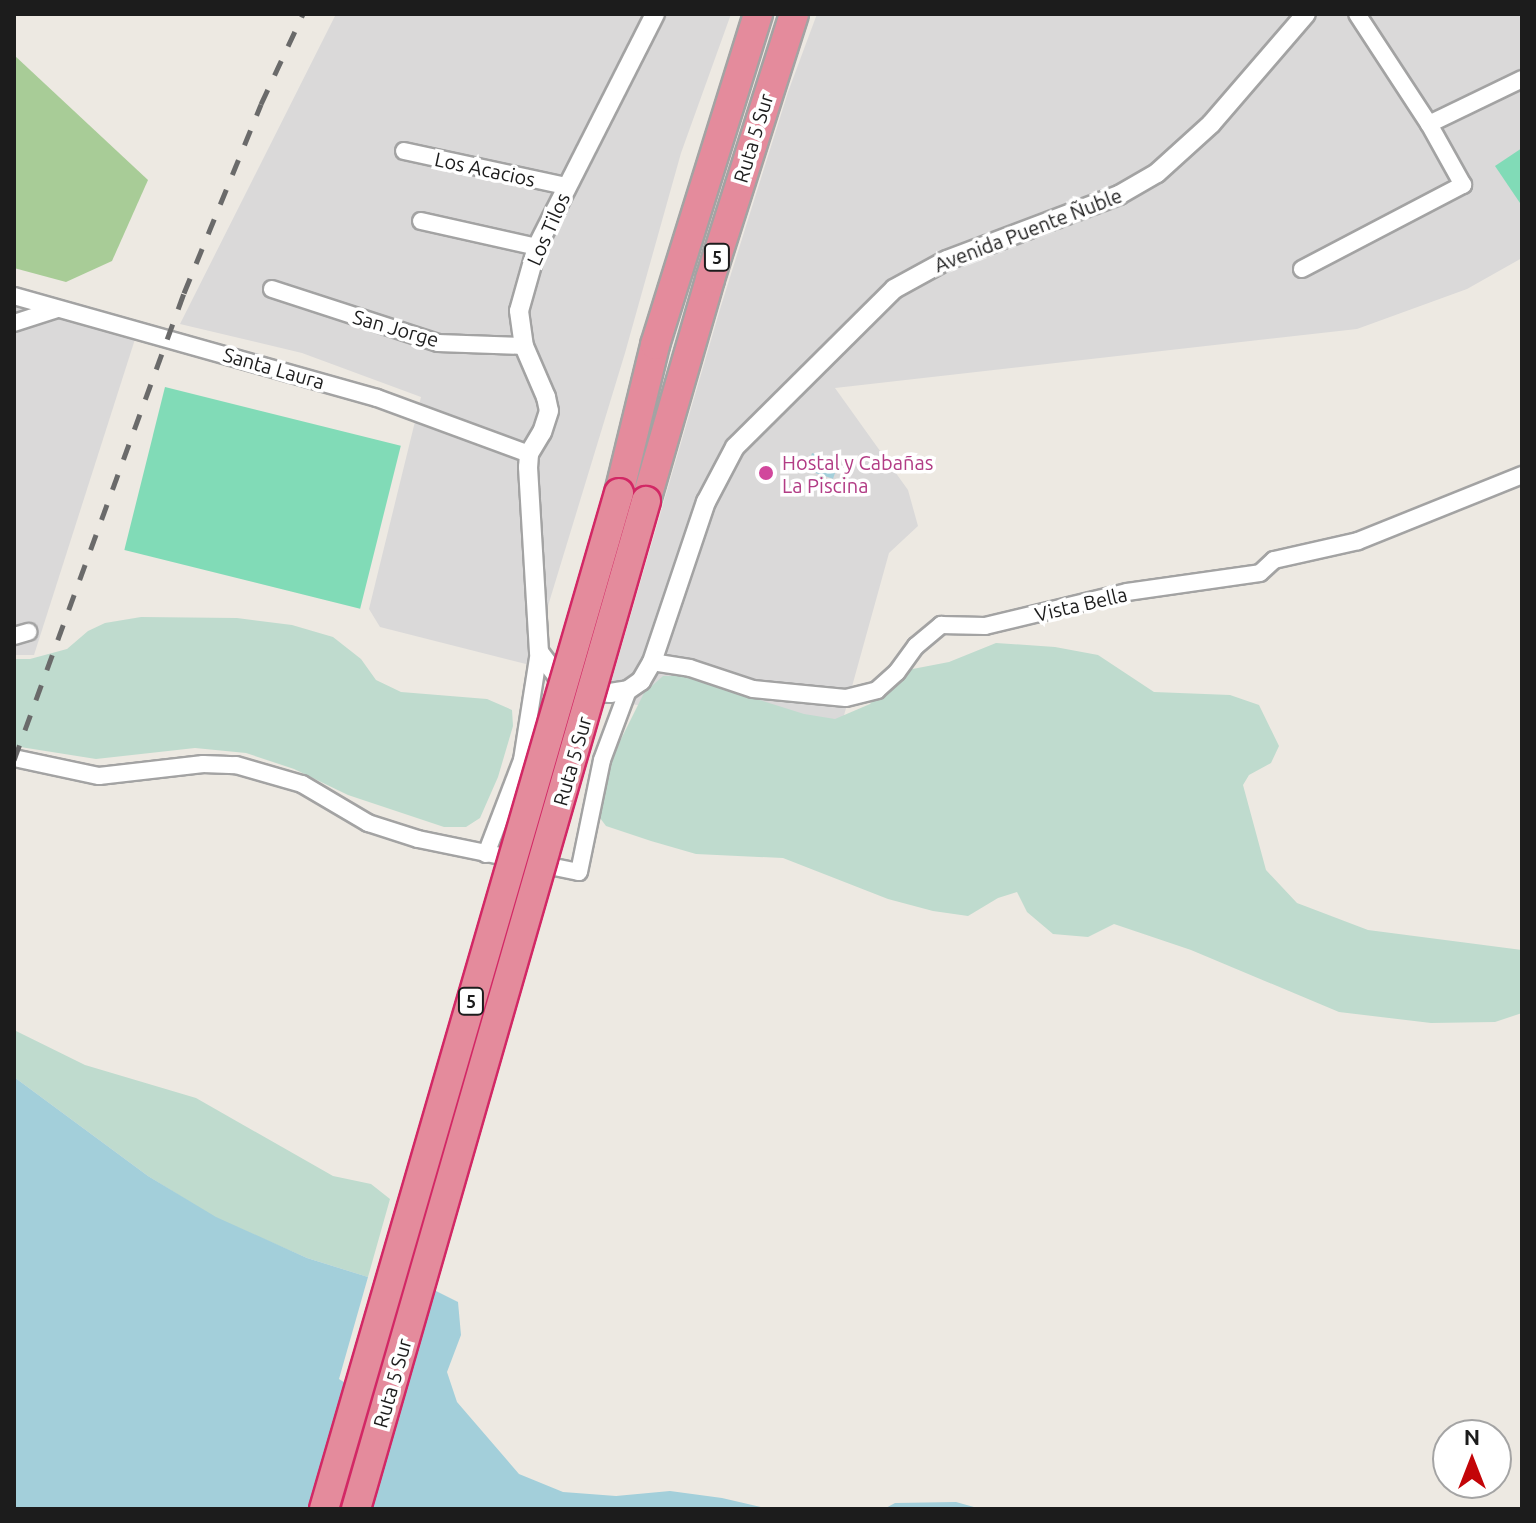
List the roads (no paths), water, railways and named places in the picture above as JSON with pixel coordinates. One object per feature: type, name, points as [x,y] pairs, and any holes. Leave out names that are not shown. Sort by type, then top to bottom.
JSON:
[{"type":"highway","name":"Ruta 5 Sur","points":[[324,1509],[619,493],[655,345],[758,14]]},
{"type":"highway","name":"Ruta 5 Sur","points":[[356,1509],[718,251],[794,14]]},
{"type":"street","name":"Los Tilos","points":[[529,454],[542,432],[549,411],[524,346],[520,327],[521,295],[537,247],[566,186],[655,14]]},
{"type":"street","name":"Avenida Puente Ñuble","points":[[652,662],[716,478],[735,447],[755,425],[894,289],[947,260],[1119,195],[1157,173],[1211,124],[1306,14]]},
{"type":"street","points":[[1302,269],[1463,185],[1429,124],[1357,14]]},
{"type":"street","points":[[1429,124],[1522,79]]},
{"type":"street","name":"Los Acacios","points":[[404,151],[566,186]]},
{"type":"street","points":[[421,221],[537,247]]},
{"type":"street","name":"San Jorge","points":[[272,289],[438,343],[524,346]]},
{"type":"street","name":"Santa Laura","points":[[14,296],[377,398],[529,454]]},
{"type":"street","points":[[14,323],[59,309]]},
{"type":"street","points":[[529,454],[535,637],[539,652],[558,677],[610,693],[628,690],[641,681],[652,662]]},
{"type":"street","name":"Vista Bella","points":[[652,662],[690,668],[753,689],[798,696],[846,698],[877,690],[897,672],[916,646],[941,625],[985,626],[1127,592],[1260,573],[1274,560],[1358,541],[1522,475]]},
{"type":"street","points":[[486,854],[522,760],[539,652]]},
{"type":"street","points":[[14,758],[99,776],[203,764],[236,765],[302,784],[368,823],[418,839],[579,872],[602,760],[628,690]]},
{"type":"water","points":[[812,453],[839,462],[833,479],[806,470]]},
{"type":"water","points":[[14,1077],[148,1176],[216,1217],[307,1258],[368,1277],[339,1379],[369,1398],[401,1286],[426,1286],[458,1302],[461,1335],[447,1372],[457,1402],[519,1474],[563,1492],[616,1496],[670,1491],[722,1498],[769,1509],[14,1509]]},
{"type":"water","points":[[956,1502],[981,1509],[884,1509],[895,1503]]},
{"type":"railway","points":[[14,760],[184,293],[261,104],[303,14]]},
{"type":"place","name":"Hostal y Cabañas La Piscina","points":[[766,473]]}]
